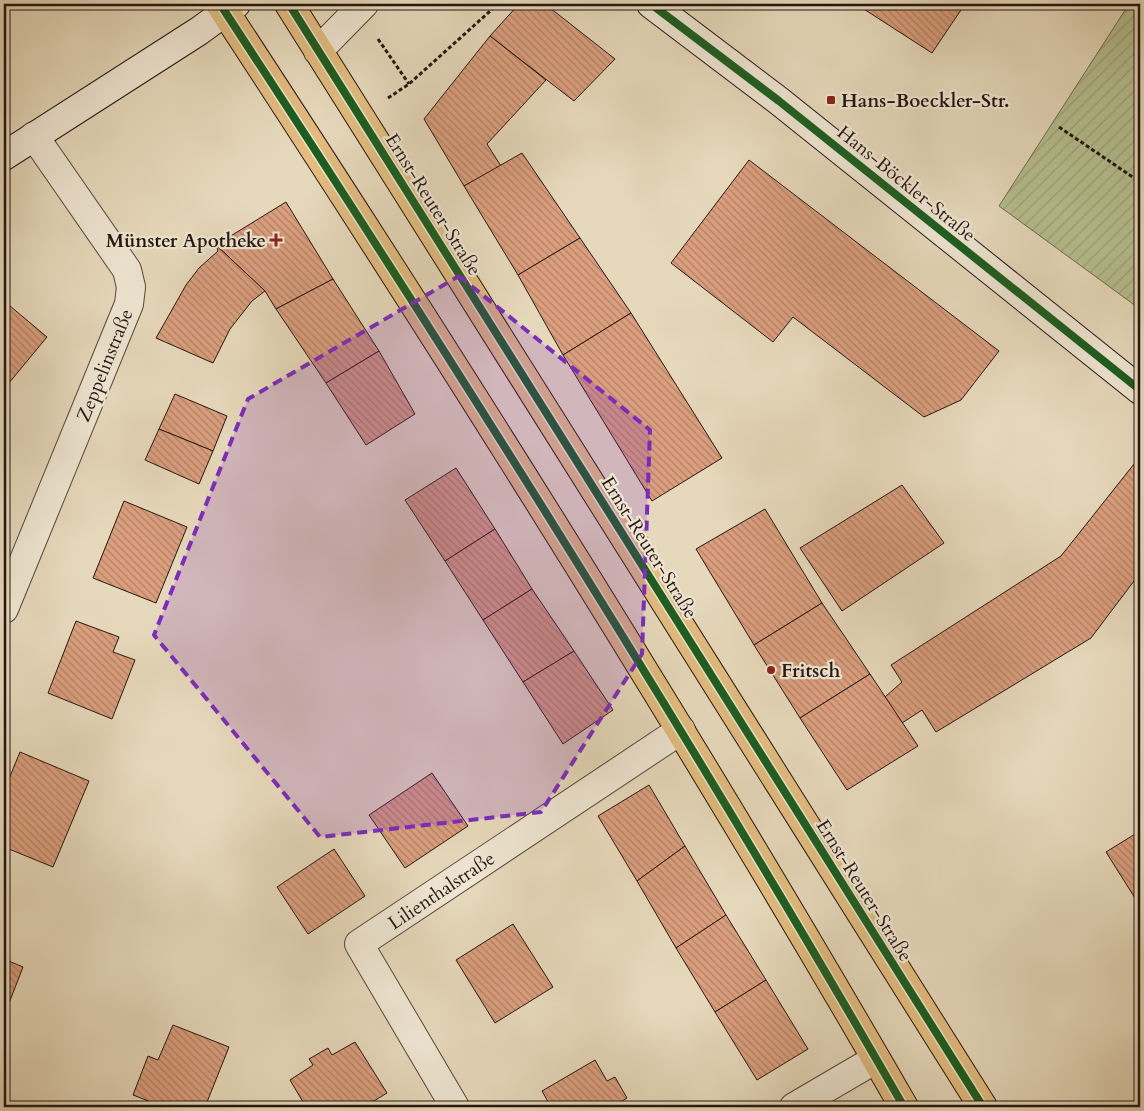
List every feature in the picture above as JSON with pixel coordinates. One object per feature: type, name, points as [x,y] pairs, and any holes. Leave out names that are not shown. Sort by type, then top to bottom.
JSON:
[{"type":"main road","name":"Ernst-Reuter-Straße","points":[[289,4],[983,1107]]},
{"type":"main road","points":[[228,7],[681,730],[904,1107]]},
{"type":"street","name":"Hans-Böckler-Straße","points":[[652,4],[779,101],[1140,390]]},
{"type":"street","points":[[4,156],[228,7]]},
{"type":"street","points":[[318,51],[361,8]]},
{"type":"street","name":"Zeppelinstraße","points":[[4,609],[129,304],[131,287],[127,270],[34,136]]},
{"type":"street","name":"Lilienthalstraße","points":[[455,1107],[359,944],[681,730]]},
{"type":"street","points":[[794,1107],[876,1059]]},
{"type":"path","points":[[360,118],[409,84],[498,4]]},
{"type":"path","points":[[361,8],[409,84]]},
{"type":"path","points":[[1059,127],[1140,182]]},
{"type":"highlighted area","points":[[459,276],[650,430],[642,654],[541,812],[320,837],[154,635],[248,399]]},
{"type":"green space","points":[[1129,4],[1140,4],[1140,309],[999,206]]},
{"type":"building","points":[[519,4],[545,4],[615,59],[574,101],[490,36]]},
{"type":"building","points":[[856,4],[965,4],[932,53]]},
{"type":"building","points":[[490,36],[546,80],[487,144],[501,166],[464,186],[424,119]]},
{"type":"building","points":[[522,153],[580,238],[518,275],[464,186]]},
{"type":"building","points":[[749,160],[999,351],[961,400],[924,417],[793,317],[773,342],[671,263]]},
{"type":"building","points":[[286,202],[333,279],[276,309],[265,291],[216,245]]},
{"type":"building","points":[[580,238],[631,313],[563,355],[518,275]]},
{"type":"building","points":[[216,245],[265,291],[252,301],[230,329],[213,363],[156,338],[186,285],[199,268],[218,251]]},
{"type":"building","points":[[333,279],[379,351],[326,383],[276,309]]},
{"type":"building","points":[[4,301],[47,337],[4,389]]},
{"type":"building","points":[[631,313],[722,458],[652,501],[563,355]]},
{"type":"building","points":[[379,351],[415,414],[366,445],[326,383]]},
{"type":"building","points":[[175,394],[227,416],[213,451],[159,429]]},
{"type":"building","points":[[159,429],[213,451],[199,484],[145,460]]},
{"type":"building","points":[[1138,459],[1140,461],[1140,573],[1091,638],[936,732],[922,710],[902,723],[885,697],[902,682],[891,665],[1061,556]]},
{"type":"building","points":[[456,468],[495,529],[445,561],[405,500]]},
{"type":"building","points":[[902,485],[944,543],[842,611],[800,548]]},
{"type":"building","points":[[124,501],[187,527],[156,603],[93,578]]},
{"type":"building","points":[[765,509],[822,603],[754,645],[696,549]]},
{"type":"building","points":[[495,529],[532,589],[483,620],[445,561]]},
{"type":"building","points":[[532,589],[574,651],[523,682],[483,620]]},
{"type":"building","points":[[822,603],[870,674],[800,718],[754,645]]},
{"type":"building","points":[[76,621],[119,637],[113,652],[135,660],[112,719],[48,693]]},
{"type":"building","points":[[574,651],[613,710],[563,744],[523,682]]},
{"type":"building","points":[[870,674],[918,746],[847,790],[800,718]]},
{"type":"building","points":[[20,752],[89,781],[53,867],[4,847],[4,791]]},
{"type":"building","points":[[432,773],[468,826],[405,868],[369,815]]},
{"type":"building","points":[[649,785],[685,846],[637,881],[598,816]]},
{"type":"building","points":[[1140,831],[1140,906],[1106,852]]},
{"type":"building","points":[[685,846],[726,915],[676,948],[637,881]]},
{"type":"building","points":[[334,849],[365,896],[308,934],[277,887]]},
{"type":"building","points":[[726,915],[766,980],[715,1012],[676,948]]},
{"type":"building","points":[[513,924],[553,987],[495,1023],[456,960]]},
{"type":"building","points":[[4,959],[23,967],[4,1016]]},
{"type":"building","points":[[766,980],[808,1049],[757,1080],[715,1012]]},
{"type":"building","points":[[173,1025],[229,1047],[205,1107],[164,1107],[133,1095],[148,1056],[158,1060]]},
{"type":"building","points":[[355,1042],[387,1093],[364,1107],[306,1107],[290,1080],[313,1065],[309,1059],[328,1048],[332,1055]]},
{"type":"building","points":[[595,1060],[607,1081],[615,1077],[627,1098],[619,1103],[621,1107],[551,1107],[542,1091]]},
{"type":"cycle path","points":[[220,4],[484,413],[570,551],[739,827],[904,1107]]},
{"type":"cycle path","points":[[289,4],[983,1107]]},
{"type":"cycle path","points":[[651,4],[779,101],[1140,390]]},
{"type":"place","name":"Hans-Boeckler-Str.","points":[[831,100]]},
{"type":"place","name":"Münster Apotheke","points":[[276,240]]},
{"type":"place","name":"Fritsch","points":[[771,670]]}]
